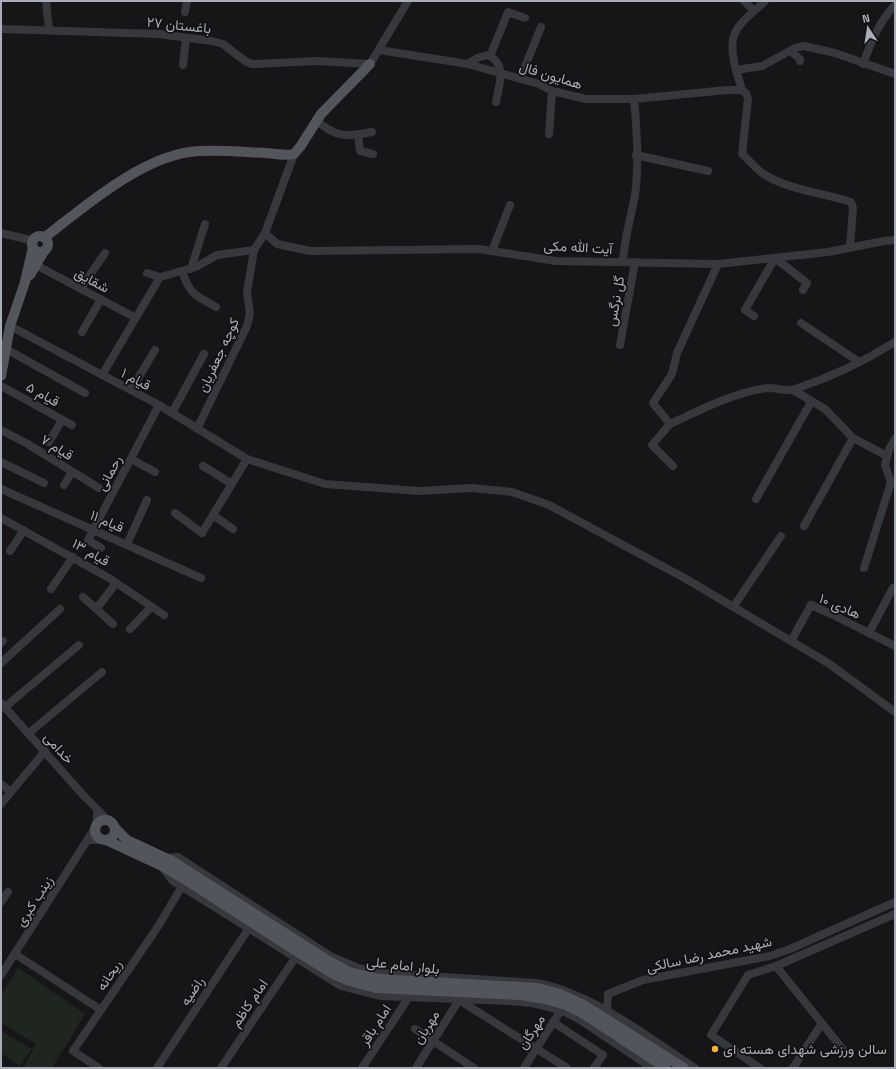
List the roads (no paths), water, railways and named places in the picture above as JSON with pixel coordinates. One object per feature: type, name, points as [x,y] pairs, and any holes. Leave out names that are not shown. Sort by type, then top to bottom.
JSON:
[{"type":"main road","points":[[25,282],[36,265],[45,245],[64,222],[127,177],[180,154],[209,151],[294,154],[300,147],[316,120],[370,64]]},
{"type":"main road","points":[[33,244],[36,251],[45,245]]},
{"type":"main road","points":[[1,376],[6,349],[4,337],[10,326],[25,282],[33,244]]},
{"type":"main road","points":[[102,821],[112,824],[114,834],[111,838],[104,840],[96,833],[96,826],[102,821]]},
{"type":"main road","name":"بلوار امام علی","points":[[112,824],[127,840],[299,948],[350,972],[410,989],[521,995],[559,1003],[584,1014],[666,1068]]},
{"type":"main road","name":"بلوار امام علی","points":[[104,840],[164,862]]},
{"type":"main road","name":"بلوار امام علی","points":[[410,989],[537,988],[560,994],[582,1004],[684,1068]]},
{"type":"street","points":[[185,12],[187,1]]},
{"type":"street","points":[[370,64],[408,1]]},
{"type":"street","points":[[744,1],[754,11]]},
{"type":"street","points":[[765,1],[736,28],[732,38],[732,51],[736,70],[742,90],[746,93],[748,99],[742,154],[764,175],[801,189],[825,193],[851,202],[854,208],[850,248]]},
{"type":"street","points":[[48,2],[49,30]]},
{"type":"street","points":[[863,64],[875,34],[886,15],[895,6]]},
{"type":"street","points":[[490,56],[508,12],[525,18]]},
{"type":"street","points":[[520,79],[541,27]]},
{"type":"street","name":"باغستان ۲۷","points":[[1,29],[159,34],[218,42],[252,64],[318,62],[370,64]]},
{"type":"street","points":[[183,65],[186,38]]},
{"type":"street","points":[[736,70],[762,66],[790,51],[804,46],[835,53],[895,74]]},
{"type":"street","name":"همایون فال","points":[[379,50],[468,64],[502,72],[539,84],[552,91],[586,99],[634,99],[727,90],[742,90]]},
{"type":"street","points":[[790,51],[800,58],[800,61]]},
{"type":"street","points":[[468,64],[483,56],[490,56],[498,62],[502,72],[496,102]]},
{"type":"street","points":[[549,134],[552,91]]},
{"type":"street","points":[[623,262],[624,243],[635,194],[636,155],[634,99]]},
{"type":"street","points":[[316,120],[334,134],[344,136],[372,132]]},
{"type":"street","points":[[358,135],[360,150],[373,154]]},
{"type":"street","name":"کوچه جعفریان","points":[[198,429],[247,326],[250,314],[247,292],[254,250],[264,233],[294,154]]},
{"type":"street","points":[[636,155],[708,171]]},
{"type":"street","points":[[492,251],[510,205]]},
{"type":"street","points":[[205,224],[187,270],[187,286],[193,294],[216,307]]},
{"type":"street","points":[[1,233],[33,244]]},
{"type":"street","name":"آیت الله مکی","points":[[264,233],[277,244],[310,251],[471,249],[556,261],[718,264],[850,248],[895,240]]},
{"type":"street","points":[[146,272],[160,277],[187,270],[217,255],[254,250]]},
{"type":"street","points":[[82,288],[105,253]]},
{"type":"street","points":[[754,316],[745,310],[775,258],[807,283],[803,290]]},
{"type":"street","name":"گل نرگس","points":[[620,345],[635,262]]},
{"type":"street","points":[[670,424],[653,403],[672,374],[677,353],[718,264]]},
{"type":"street","name":"شقایق","points":[[36,265],[82,288],[136,318]]},
{"type":"street","points":[[102,375],[160,277]]},
{"type":"street","points":[[82,332],[101,299]]},
{"type":"street","points":[[801,323],[859,362]]},
{"type":"street","name":"قیام ۱","points":[[10,326],[159,405],[247,459],[325,484],[419,491],[472,488],[512,492],[549,505],[682,576],[734,606],[828,663],[895,712]]},
{"type":"street","points":[[674,466],[652,445],[670,424],[711,405],[768,388],[793,390],[859,362],[895,342]]},
{"type":"street","points":[[6,349],[84,393]]},
{"type":"street","points":[[131,390],[155,350]]},
{"type":"street","points":[[172,413],[204,354]]},
{"type":"street","name":"قیام ۵","points":[[1,386],[72,425]]},
{"type":"street","points":[[793,390],[825,409],[853,438],[887,456]]},
{"type":"street","points":[[756,499],[811,402]]},
{"type":"street","name":"رحمانی","points":[[101,548],[88,540],[159,405]]},
{"type":"street","points":[[49,442],[62,420]]},
{"type":"street","name":"قیام ۷","points":[[1,430],[26,443],[99,488]]},
{"type":"street","points":[[804,526],[853,438]]},
{"type":"street","points":[[864,568],[891,482],[885,465],[889,449],[895,439]]},
{"type":"street","points":[[131,459],[155,472]]},
{"type":"street","points":[[175,513],[202,533],[247,459]]},
{"type":"street","points":[[1,462],[44,483]]},
{"type":"street","points":[[203,466],[232,484]]},
{"type":"street","points":[[64,485],[72,472]]},
{"type":"street","name":"قیام ۱۱","points":[[1,488],[201,578]]},
{"type":"street","points":[[127,544],[147,500]]},
{"type":"street","points":[[213,515],[233,529]]},
{"type":"street","name":"قیام ۱۳","points":[[1,518],[73,557],[164,615]]},
{"type":"street","points":[[10,551],[24,530]]},
{"type":"street","points":[[734,606],[781,536]]},
{"type":"street","points":[[51,589],[73,557]]},
{"type":"street","points":[[97,608],[116,583]]},
{"type":"street","points":[[869,633],[893,588]]},
{"type":"street","points":[[83,597],[113,624]]},
{"type":"street","name":"هادی ۱۰","points":[[791,641],[810,606],[895,646]]},
{"type":"street","points":[[130,629],[151,607]]},
{"type":"street","points":[[1,663],[60,609]]},
{"type":"street","points":[[3,705],[79,645]]},
{"type":"street","points":[[29,733],[102,672]]},
{"type":"street","name":"خدامی","points":[[3,705],[97,810],[112,824]]},
{"type":"street","points":[[1,804],[45,751]]},
{"type":"street","points":[[1,784],[11,792]]},
{"type":"street","points":[[96,826],[97,810]]},
{"type":"street","name":"زینب کبری","points":[[1,975],[96,826]]},
{"type":"street","points":[[88,840],[104,840]]},
{"type":"street","points":[[164,862],[173,881],[249,928],[299,948],[332,957],[358,968],[381,973],[537,983],[555,987],[607,1011],[695,1068]]},
{"type":"street","name":"ریحانه","points":[[99,1068],[73,1051],[159,925],[182,886]]},
{"type":"street","points":[[1,902],[8,892]]},
{"type":"street","name":"شهید محمد رضا سالکی","points":[[607,1011],[608,994],[643,980],[770,956],[790,950],[895,902]]},
{"type":"street","points":[[757,1067],[711,1035],[748,975],[776,966],[895,914]]},
{"type":"street","name":"راضیه","points":[[157,1068],[249,928]]},
{"type":"street","points":[[299,948],[341,986],[380,996],[410,989],[459,1000],[532,1003],[561,1010],[580,1020],[652,1068]]},
{"type":"street","name":"امام کاظم","points":[[222,1068],[299,948]]},
{"type":"street","points":[[15,954],[101,1010]]},
{"type":"street","points":[[776,966],[845,1052]]},
{"type":"street","name":"امام باقر","points":[[362,1068],[410,989]]},
{"type":"street","points":[[459,1000],[567,1068]]},
{"type":"street","name":"مهربان","points":[[416,1068],[459,1000]]},
{"type":"street","name":"مهرگان","points":[[524,1068],[561,1010]]},
{"type":"street","points":[[553,1022],[603,1055],[594,1068]]},
{"type":"street","points":[[793,1068],[822,1023]]},
{"type":"street","points":[[415,1030],[474,1068]]},
{"type":"place","name":"سالن ورزشی شهدای هسته ای","points":[[715,1049]]}]
